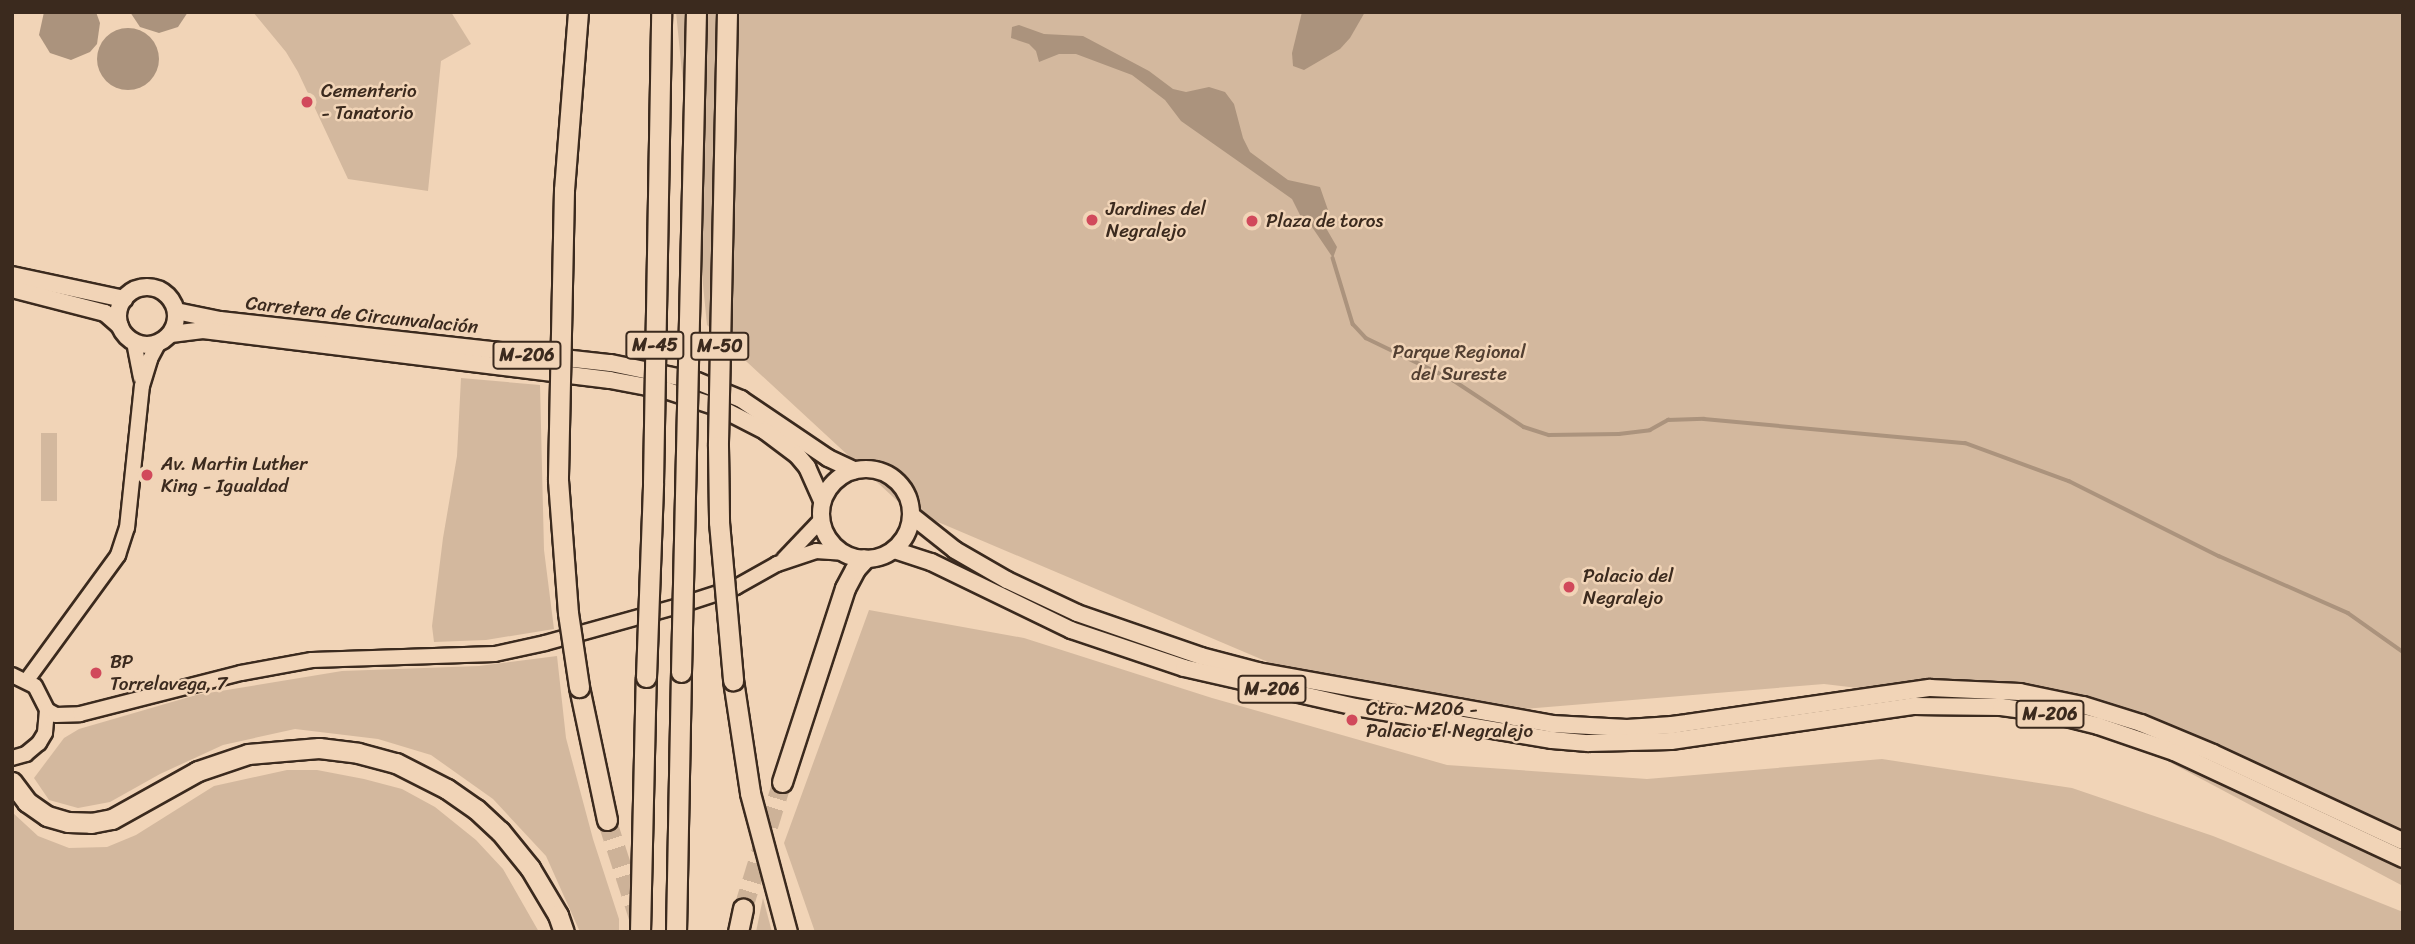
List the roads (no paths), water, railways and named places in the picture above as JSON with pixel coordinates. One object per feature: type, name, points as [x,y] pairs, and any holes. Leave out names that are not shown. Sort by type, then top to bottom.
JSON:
[{"type":"highway","points":[[578,12],[564,190],[558,480],[568,614],[579,687],[607,820]]},
{"type":"highway","name":"M-45","points":[[640,932],[653,483],[661,12]]},
{"type":"highway","name":"M-45","points":[[676,932],[696,12]]},
{"type":"highway","name":"M-50","points":[[727,12],[718,446],[723,592],[750,793],[787,932]]},
{"type":"highway","points":[[782,782],[845,588],[864,559]]},
{"type":"highway","points":[[12,782],[27,802],[47,816],[68,822],[91,823],[127,812],[198,771],[248,754],[319,748],[358,753],[396,764],[447,789],[476,809],[500,831],[530,868],[558,915],[564,932]]},
{"type":"highway","points":[[738,932],[743,909]]},
{"type":"main road","points":[[12,275],[124,299]]},
{"type":"main road","points":[[120,327],[118,313],[124,299],[140,288],[153,287],[170,298],[176,311],[176,323],[164,339]]},
{"type":"main road","points":[[12,289],[105,313],[134,342]]},
{"type":"main road","name":"Carretera de Circunvalación","points":[[176,311],[233,322],[611,363],[685,378],[741,399],[828,458],[854,470]]},
{"type":"main road","name":"Carretera de Circunvalación","points":[[164,339],[202,330],[610,380],[668,391],[720,408],[765,431],[797,455],[807,467],[822,502]]},
{"type":"main road","name":"M-206","points":[[134,342],[146,346],[164,339]]},
{"type":"main road","points":[[822,502],[837,478],[854,470]]},
{"type":"main road","name":"M-206","points":[[854,470],[878,470],[896,480],[907,494],[911,515],[955,550],[1007,580],[1077,613],[1201,656],[1258,671],[1552,724],[1627,728],[1672,725],[1930,688],[2020,692],[2083,705],[2141,723],[2403,841]]},
{"type":"main road","name":"M-206","points":[[821,520],[822,502]]},
{"type":"main road","points":[[821,520],[827,538],[842,553],[864,559],[879,558],[894,550],[905,537],[911,515]]},
{"type":"main road","name":"M-206","points":[[894,550],[931,562],[1071,631],[1184,668],[1355,707],[1552,740],[1611,743],[1671,741],[1914,706],[2001,706],[2046,713],[2110,730],[2174,752],[2403,859]]},
{"type":"street","points":[[142,386],[150,359],[164,339]]},
{"type":"street","points":[[27,680],[118,555],[127,528],[142,386],[140,359],[134,342]]},
{"type":"street","points":[[778,564],[821,520]]},
{"type":"street","points":[[47,710],[57,715],[80,714],[241,673],[312,660],[470,655],[545,643],[736,587],[778,564],[816,551],[842,553]]},
{"type":"street","points":[[12,674],[27,680],[44,699],[47,710],[44,733]]},
{"type":"street","points":[[12,758],[26,754],[44,733],[80,714]]},
{"type":"waterway","points":[[1333,258],[1353,324],[1366,338],[1453,380],[1524,427],[1549,435],[1619,434],[1650,430],[1668,420],[1704,419],[1965,443],[2069,481],[2219,556],[2348,613],[2403,652]]},
{"type":"tunnel","points":[[743,909],[782,782]]},
{"type":"tunnel","points":[[607,820],[639,919]]},
{"type":"place","name":"Cementerio - Tanatorio","points":[[307,102]]},
{"type":"place","name":"Jardines del Negralejo","points":[[1092,220]]},
{"type":"place","name":"Plaza de toros","points":[[1252,221]]},
{"type":"place","name":"Av. Martin Luther King - Igualdad","points":[[147,475]]},
{"type":"place","name":"Palacio del Negralejo","points":[[1569,587]]},
{"type":"place","name":"BP Torrelavega, 7","points":[[96,673]]},
{"type":"place","name":"Ctra. M206 - Palacio El Negralejo","points":[[1352,720]]},
{"type":"park label","name":"Parque Regional del Sureste","points":[[1459,363]]}]
